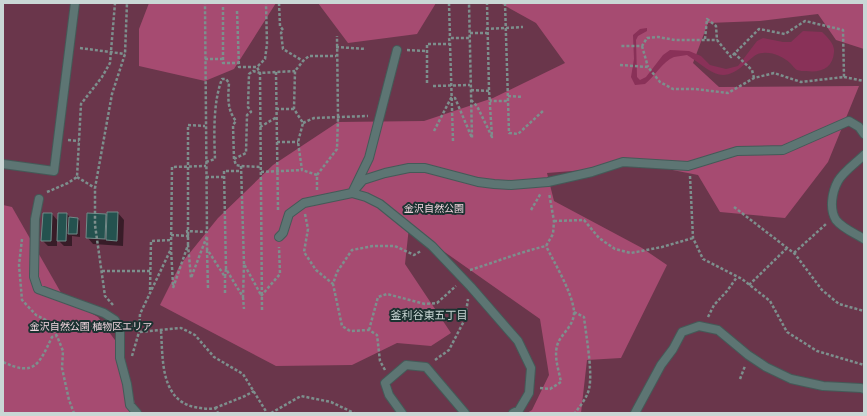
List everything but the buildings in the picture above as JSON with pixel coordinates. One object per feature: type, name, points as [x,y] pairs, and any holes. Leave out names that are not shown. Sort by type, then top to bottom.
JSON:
[{"type":"lane","points":[[3,164],[54,171],[75,3]]},
{"type":"lane","points":[[352,193],[369,158],[397,50]]},
{"type":"lane","points":[[352,193],[364,180],[385,173],[414,168],[425,168],[478,182],[511,185],[548,182],[592,172],[623,162],[688,166],[737,151],[783,150],[849,121],[859,127],[864,134]]},
{"type":"lane","points":[[864,154],[839,180],[834,192],[832,207],[836,220],[864,239]]},
{"type":"lane","points":[[279,237],[283,233],[289,214],[304,203],[352,193],[366,197],[380,204],[432,246],[471,287],[518,341],[532,368],[529,393],[519,410],[513,413]]},
{"type":"lane","points":[[39,199],[35,219],[34,277],[38,289],[104,314],[115,320],[120,330],[120,358],[127,384],[130,405],[137,413]]},
{"type":"lane","points":[[635,413],[661,365],[673,349],[682,332],[699,326],[718,330],[748,355],[766,367],[791,379],[823,386],[864,389]]},
{"type":"lane","points":[[402,413],[389,395],[385,383],[406,365],[426,367],[465,413]]},
{"type":"path","points":[[77,177],[81,104],[102,77],[110,63],[115,3]]},
{"type":"path","points":[[115,306],[105,296],[95,225],[95,188],[112,94],[126,54],[127,3]]},
{"type":"path","points":[[237,12],[239,67],[257,67],[265,59],[267,44],[266,3]]},
{"type":"path","points":[[279,3],[280,26],[283,30],[281,33],[283,49],[303,60]]},
{"type":"path","points":[[449,3],[453,141]]},
{"type":"path","points":[[451,98],[456,98],[472,138],[469,3]]},
{"type":"path","points":[[471,99],[478,106],[492,137],[486,3]]},
{"type":"path","points":[[505,3],[508,133],[518,134],[544,110]]},
{"type":"path","points":[[187,231],[207,232],[205,4]]},
{"type":"path","points":[[223,7],[223,63],[239,63]]},
{"type":"path","points":[[705,39],[707,19],[716,26],[717,40],[730,57],[759,28],[785,34],[805,21],[843,30],[844,77]]},
{"type":"path","points":[[487,29],[523,27]]},
{"type":"path","points":[[470,32],[487,33]]},
{"type":"path","points":[[318,199],[317,175],[337,149],[337,36]]},
{"type":"path","points":[[717,40],[676,40],[658,37],[647,38],[642,46],[648,67],[660,82],[673,89],[695,88],[728,94],[754,78],[774,74],[801,82],[844,77],[864,81]]},
{"type":"path","points":[[450,38],[469,38]]},
{"type":"path","points":[[427,82],[427,44],[450,44]]},
{"type":"path","points":[[70,46],[110,53],[126,54]]},
{"type":"path","points":[[620,46],[642,46]]},
{"type":"path","points":[[336,47],[366,50]]},
{"type":"path","points":[[397,50],[427,51]]},
{"type":"path","points":[[734,53],[752,70],[754,78]]},
{"type":"path","points":[[302,170],[298,142],[303,123],[294,109],[295,71],[303,60],[309,56],[336,56]]},
{"type":"path","points":[[205,59],[223,59]]},
{"type":"path","points":[[620,65],[648,67]]},
{"type":"path","points":[[257,67],[260,73],[262,310]]},
{"type":"path","points":[[234,159],[246,153],[247,115],[251,112],[248,107],[249,74],[253,71],[260,73],[295,71]]},
{"type":"path","points":[[276,72],[278,215]]},
{"type":"path","points":[[206,162],[215,159],[214,144],[218,90],[222,79],[226,79],[229,83],[227,102],[236,121],[233,125],[234,159],[236,165],[260,167]]},
{"type":"path","points":[[433,86],[470,85]]},
{"type":"path","points":[[471,90],[489,90]]},
{"type":"path","points":[[508,96],[523,97]]},
{"type":"path","points":[[434,131],[451,98]]},
{"type":"path","points":[[490,101],[508,102]]},
{"type":"path","points":[[277,109],[294,109]]},
{"type":"path","points":[[303,123],[314,118],[368,116]]},
{"type":"path","points":[[260,127],[277,117]]},
{"type":"path","points":[[205,126],[188,125],[187,231],[191,278],[207,236],[208,289]]},
{"type":"path","points":[[277,142],[298,142]]},
{"type":"path","points":[[188,245],[173,288],[171,249],[172,167],[206,166]]},
{"type":"path","points":[[241,166],[244,309]]},
{"type":"path","points":[[688,166],[693,238],[703,259],[737,277],[770,301],[787,332],[817,351],[864,365]]},
{"type":"path","points":[[260,172],[302,170],[317,175]]},
{"type":"path","points":[[224,293],[226,269],[224,171],[241,172]]},
{"type":"path","points":[[77,177],[95,188]]},
{"type":"path","points":[[39,199],[47,192],[68,183],[77,177]]},
{"type":"path","points":[[206,177],[224,177]]},
{"type":"path","points":[[531,210],[548,182]]},
{"type":"path","points":[[369,330],[378,296],[387,294],[425,304],[437,303],[461,276],[528,250],[546,246],[553,234],[554,221],[548,182]]},
{"type":"path","points":[[304,203],[308,229],[304,252],[316,270],[333,284]]},
{"type":"path","points":[[734,207],[794,253],[822,290],[840,304],[864,311]]},
{"type":"path","points":[[794,253],[835,216]]},
{"type":"path","points":[[554,221],[584,220],[599,238],[615,249],[631,253],[662,247],[693,238]]},
{"type":"path","points":[[171,235],[188,236]]},
{"type":"path","points":[[261,296],[280,274],[279,237]]},
{"type":"path","points":[[150,292],[151,241],[171,240]]},
{"type":"path","points":[[390,379],[380,361],[378,335],[369,330],[350,331],[342,326],[333,284],[337,272],[352,250],[373,246],[395,246],[414,255],[432,246]]},
{"type":"path","points":[[530,386],[550,389],[562,382],[555,356],[557,345],[570,327],[574,312],[566,286],[546,246]]},
{"type":"path","points":[[749,285],[787,248]]},
{"type":"path","points":[[139,332],[140,314],[171,249]]},
{"type":"path","points":[[207,249],[225,277]]},
{"type":"path","points":[[244,264],[261,296]]},
{"type":"path","points":[[226,269],[243,297]]},
{"type":"path","points":[[102,271],[151,271]]},
{"type":"path","points":[[704,327],[714,305],[737,277]]},
{"type":"path","points":[[426,367],[449,350],[465,319],[467,301],[471,287]]},
{"type":"path","points":[[574,312],[584,317],[590,374],[589,389],[584,400],[575,413]]},
{"type":"path","points":[[124,317],[139,332]]},
{"type":"path","points":[[139,332],[181,328],[195,334],[214,357],[243,374],[267,413]]},
{"type":"path","points":[[161,330],[164,369],[168,387],[185,405],[209,409],[215,408],[254,391]]},
{"type":"path","points":[[3,362],[17,369],[33,367],[41,360],[52,336],[58,336],[63,351],[62,368],[69,400],[74,413]]},
{"type":"path","points":[[271,413],[301,396],[331,402],[354,413]]},
{"type":"path","points":[[215,408],[218,413]]},
{"type":"green space","name":"金沢自然公園","points":[[3,3],[864,3],[864,413],[3,413]]},
{"type":"green space","points":[[149,3],[276,3],[234,69],[205,81],[139,66],[139,29]]},
{"type":"green space","points":[[318,3],[436,3],[417,34],[348,43]]},
{"type":"green space","points":[[500,3],[864,3],[864,49],[836,40],[818,14],[760,21],[708,23],[693,63],[719,87],[859,86],[828,162],[785,218],[720,212],[698,175],[647,165],[547,173],[554,201],[642,248],[667,265],[621,358],[587,360],[581,413],[527,413],[532,410],[549,375],[540,319],[409,227],[405,264],[451,333],[431,346],[397,343],[352,365],[276,366],[160,305],[180,265],[218,218],[273,165],[338,122],[424,121],[493,98],[565,63],[536,23]]},
{"type":"green space","name":"金沢自然公園 植物区エリア","points":[[3,205],[12,207],[64,298],[98,317],[123,351],[137,413],[3,413]]},
{"type":"shaded area","points":[[647,28],[647,31],[638,36],[636,40],[637,77],[640,80],[646,77],[663,55],[670,50],[689,51],[701,56],[710,65],[726,69],[738,66],[757,41],[763,38],[791,42],[803,31],[822,32],[832,43],[834,52],[829,66],[817,71],[795,69],[790,63],[781,57],[770,53],[763,53],[754,56],[738,70],[730,74],[723,75],[710,71],[687,55],[670,59],[662,65],[645,84],[635,85],[631,77],[634,59],[633,35],[640,29]]},
{"type":"district","name":"釜利谷東五丁目","points":[[429,315]]}]
